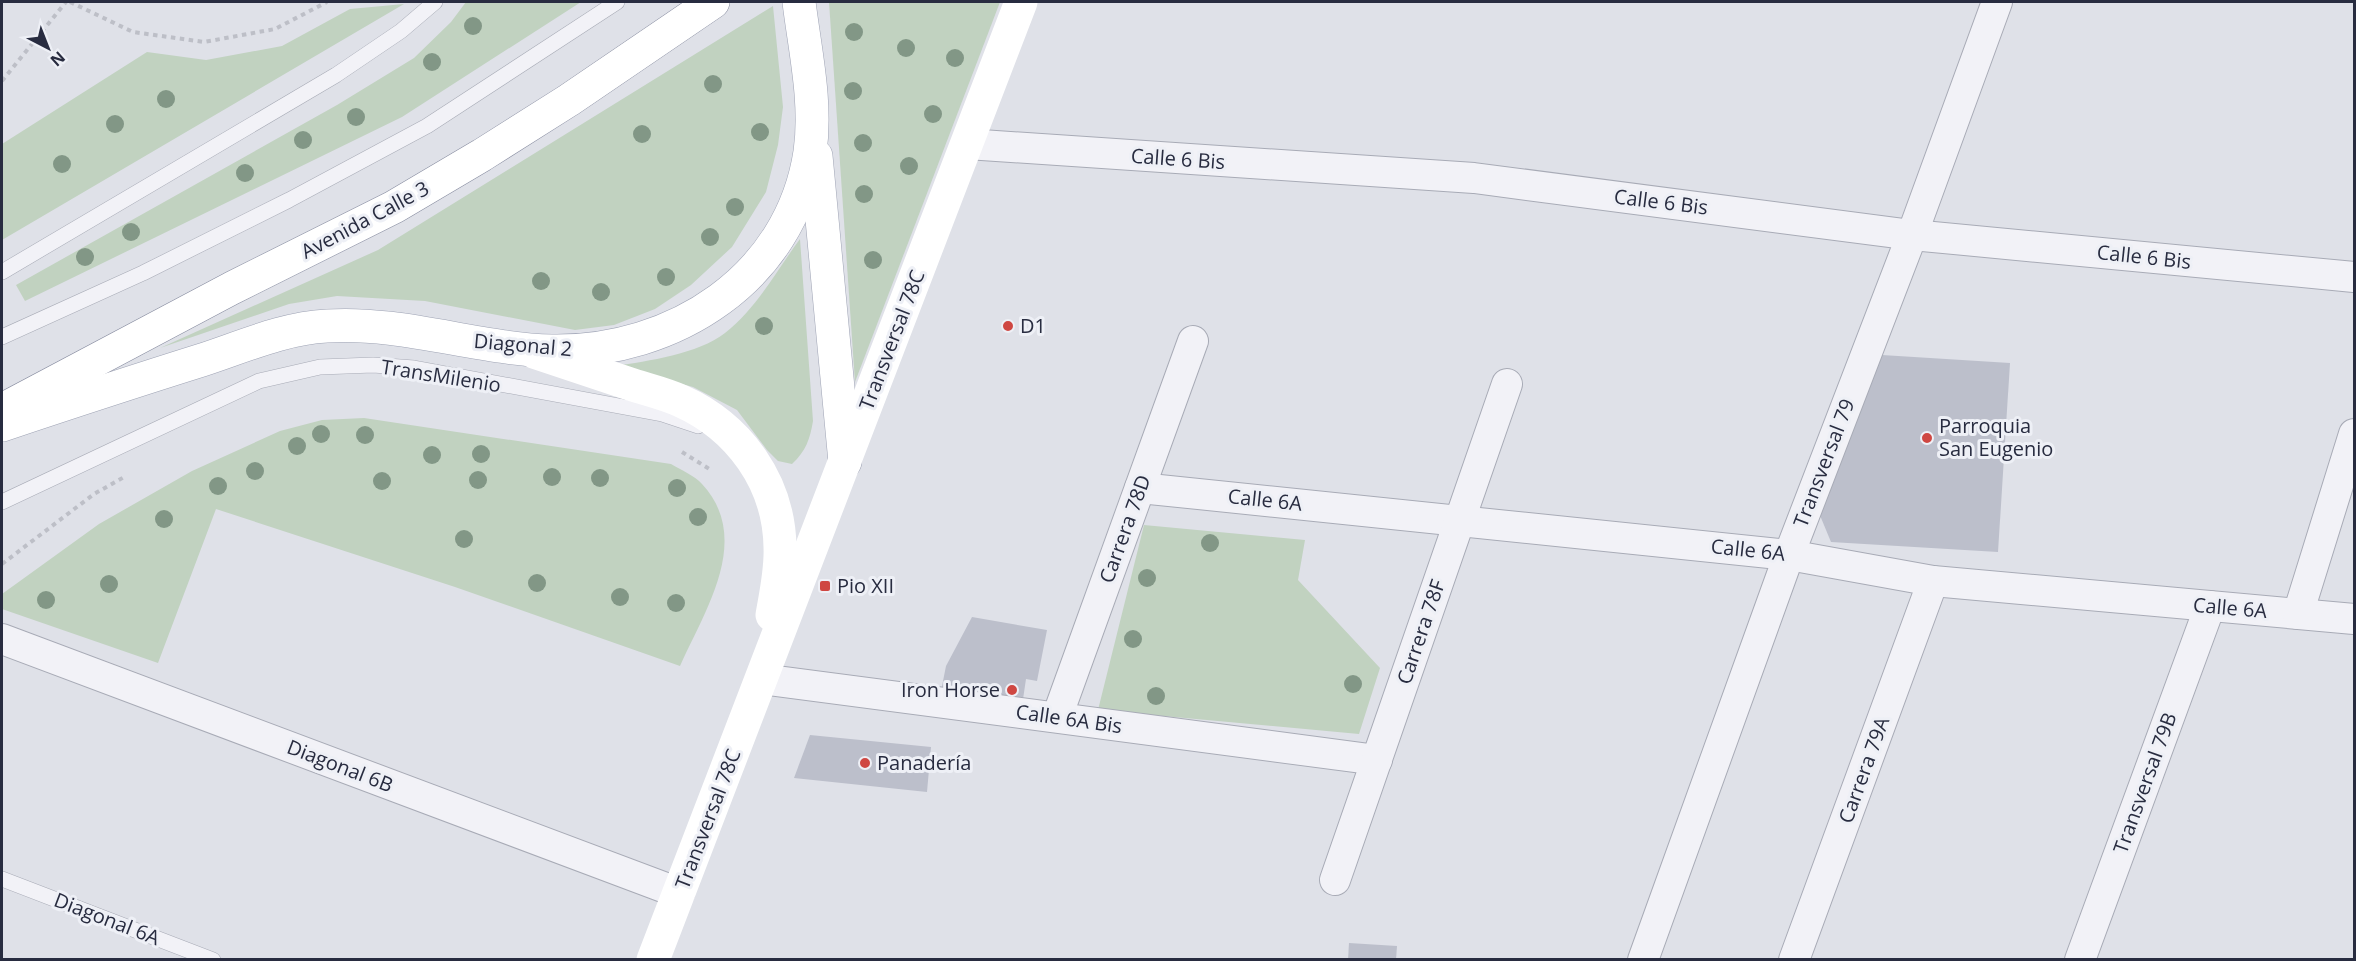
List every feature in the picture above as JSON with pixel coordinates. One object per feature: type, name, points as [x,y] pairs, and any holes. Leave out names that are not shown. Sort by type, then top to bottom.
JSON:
[{"type":"main road","name":"Avenida Calle 3","points":[[2,410],[232,288],[394,207],[569,100],[713,2]]},
{"type":"main road","name":"Diagonal 2","points":[[2,425],[267,339],[326,326],[356,326],[422,333],[524,349],[580,350],[610,346],[690,321],[727,296],[753,271],[774,243],[794,207],[808,159],[812,112],[799,2]]},
{"type":"main road","name":"Transversal 78C","points":[[653,960],[1021,2]]},
{"type":"main road","points":[[812,112],[845,462]]},
{"type":"main road","name":"Transversal 78C","points":[[524,349],[681,401],[720,424],[753,458],[769,490],[777,517],[780,545],[780,565],[762,679]]},
{"type":"street","name":"Transversal 79","points":[[1643,960],[1789,555],[1912,234],[1997,2]]},
{"type":"street","name":"Calle 6 Bis","points":[[967,144],[1474,178],[1912,234],[2355,277]]},
{"type":"street","name":"Carrera 78D","points":[[1057,717],[1193,341]]},
{"type":"street","name":"Carrera 78F","points":[[1335,880],[1507,384]]},
{"type":"street","points":[[2298,614],[2355,434]]},
{"type":"street","name":"Calle 6A","points":[[1140,488],[1460,519],[1789,555],[1933,581],[2355,620]]},
{"type":"street","name":"Carrera 79A","points":[[1794,960],[1933,581]]},
{"type":"street","name":"Transversal 79B","points":[[2080,960],[2210,606]]},
{"type":"street","name":"Diagonal 6B","points":[[2,639],[679,893]]},
{"type":"street","name":"Calle 6A Bis","points":[[762,679],[1377,760]]},
{"type":"lane","points":[[2,272],[336,75],[401,31],[435,2]]},
{"type":"lane","points":[[2,337],[143,273],[289,200],[427,126],[617,2]]},
{"type":"lane","name":"TransMilenio","points":[[2,502],[259,381],[320,367],[373,365],[414,368],[663,414],[694,424],[753,458]]},
{"type":"lane","name":"Diagonal 6A","points":[[2,879],[213,960]]},
{"type":"path","points":[[2,81],[68,2],[133,32],[204,42],[275,29],[327,2]]},
{"type":"path","points":[[681,451],[717,475]]},
{"type":"path","points":[[2,564],[94,494],[134,472]]},
{"type":"green space","points":[[466,2],[581,2],[402,117],[25,301],[16,285],[337,105],[414,58],[451,22]]},
{"type":"green space","points":[[829,2],[1000,2],[855,382]]},
{"type":"green space","points":[[404,4],[2,240],[2,144],[147,52],[206,60],[282,46],[350,9]]},
{"type":"green space","points":[[773,6],[783,107],[778,145],[766,192],[732,247],[691,285],[655,309],[614,325],[575,330],[425,301],[337,296],[289,304],[160,348],[378,250]]},
{"type":"green space","points":[[800,239],[813,421],[807,444],[792,464],[778,461],[737,410],[693,387],[615,366],[687,351],[725,333],[747,313]]},
{"type":"green space","points":[[364,418],[671,464],[696,478],[717,505],[724,528],[724,551],[720,575],[680,666],[455,587],[216,509],[158,663],[2,609],[2,594],[99,524],[192,471],[280,431],[322,420]]},
{"type":"green space","points":[[1144,525],[1305,540],[1298,580],[1380,668],[1359,734],[1098,710]]},
{"type":"building","name":"Parroquia San Eugenio","points":[[1882,355],[2010,363],[1998,552],[1831,542],[1819,513]]},
{"type":"building","points":[[972,617],[1047,630],[1037,681],[1026,679],[1022,706],[941,691],[946,666]]},
{"type":"building","name":"Panadería","points":[[810,735],[931,747],[927,792],[794,778]]},
{"type":"building","points":[[1349,943],[1397,946],[1396,960],[1348,960]]},
{"type":"place","name":"D1","points":[[1008,326]]},
{"type":"place","name":"Parroquia San Eugenio","points":[[1927,438]]},
{"type":"place","name":"Pio XII","points":[[825,586]]},
{"type":"place","name":"Iron Horse","points":[[1012,690]]},
{"type":"place","name":"Panadería","points":[[865,763]]}]
